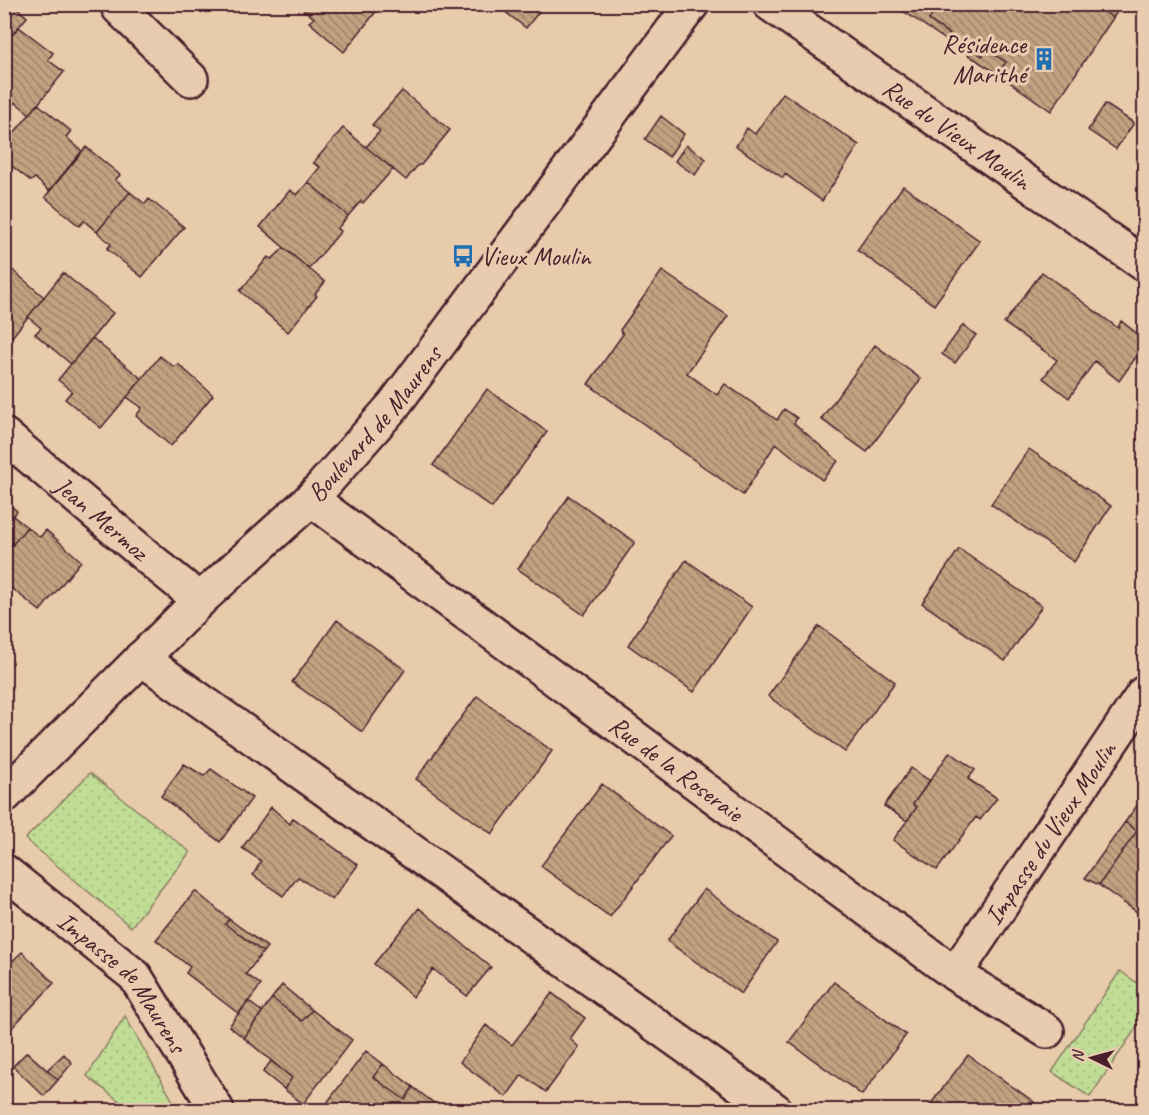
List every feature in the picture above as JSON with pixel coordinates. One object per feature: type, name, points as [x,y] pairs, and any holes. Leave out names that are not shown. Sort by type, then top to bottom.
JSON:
[{"type":"street","points":[[117,4],[191,79]]},
{"type":"street","name":"Boulevard de Maurens","points":[[4,796],[200,600],[311,499],[393,406],[692,4]]},
{"type":"street","name":"Rue du Vieux Moulin","points":[[770,4],[1144,264]]},
{"type":"street","name":"Jean Mermoz","points":[[4,435],[200,600]]},
{"type":"street","name":"Rue de la Roseraie","points":[[311,499],[955,974],[1047,1031]]},
{"type":"street","points":[[141,658],[775,1110]]},
{"type":"street","name":"Impasse du Vieux Moulin","points":[[955,974],[1144,693]]},
{"type":"street","name":"Impasse de Maurens","points":[[4,871],[135,976],[217,1110]]},
{"type":"green space","points":[[90,773],[190,852],[131,927],[25,839]]},
{"type":"green space","points":[[1120,971],[1144,988],[1144,1016],[1090,1097],[1052,1072]]},
{"type":"green space","points":[[125,1016],[178,1110],[131,1110],[87,1076]]},
{"type":"building","points":[[4,4],[13,4],[27,17],[4,44]]},
{"type":"building","points":[[382,4],[344,52],[309,22],[314,18],[298,5]]},
{"type":"building","points":[[495,4],[545,4],[526,28]]},
{"type":"building","points":[[893,4],[922,4],[934,13],[929,20],[950,35],[946,40]]},
{"type":"building","name":"Résidence Marithé","points":[[922,4],[1093,4],[1113,18],[1051,111],[998,74],[1006,62],[987,50],[982,56],[929,20],[934,13]]},
{"type":"building","points":[[1093,4],[1122,4],[1113,18]]},
{"type":"building","points":[[19,27],[53,53],[48,60],[64,72],[30,114],[15,102],[13,105],[4,98],[4,44]]},
{"type":"building","points":[[972,49],[982,56],[987,50],[1006,62],[998,74],[968,55]]},
{"type":"building","points":[[402,91],[450,130],[406,180],[366,147],[380,131],[372,125]]},
{"type":"building","points":[[783,93],[859,145],[822,201],[785,174],[783,178],[736,146],[747,128],[755,134]]},
{"type":"building","points":[[38,104],[71,131],[66,137],[82,151],[49,191],[35,178],[31,181],[4,160],[4,145]]},
{"type":"building","points":[[1105,104],[1134,123],[1116,149],[1088,130]]},
{"type":"building","points":[[661,116],[684,134],[669,157],[645,139]]},
{"type":"building","points":[[343,128],[393,169],[363,203],[361,201],[348,216],[308,182],[320,167],[313,163]]},
{"type":"building","points":[[686,145],[706,159],[695,175],[675,161]]},
{"type":"building","points":[[86,147],[120,175],[115,180],[130,192],[97,232],[84,221],[79,226],[45,197]]},
{"type":"building","points":[[308,182],[348,216],[337,229],[341,231],[309,269],[260,227],[290,190],[297,195]]},
{"type":"building","points":[[903,186],[980,241],[934,305],[857,250]]},
{"type":"building","points":[[130,192],[145,204],[149,199],[184,227],[142,277],[107,249],[111,244],[97,232]]},
{"type":"building","points":[[284,248],[325,282],[315,294],[317,296],[288,332],[240,291],[268,257],[272,259]]},
{"type":"building","points":[[10,268],[44,297],[12,337],[4,331],[4,269],[7,271]]},
{"type":"building","points":[[662,271],[728,316],[687,373],[717,395],[725,384],[777,420],[784,409],[797,418],[794,423],[838,461],[822,480],[776,443],[743,495],[588,384],[623,334],[620,330]]},
{"type":"building","points":[[1042,272],[1118,328],[1121,321],[1144,339],[1144,346],[1119,381],[1095,361],[1069,398],[1043,378],[1057,360],[1004,323]]},
{"type":"building","points":[[63,273],[113,313],[71,364],[35,334],[41,328],[28,317]]},
{"type":"building","points":[[963,325],[976,335],[955,363],[942,354]]},
{"type":"building","points":[[92,338],[142,379],[101,428],[65,399],[72,391],[58,380]]},
{"type":"building","points":[[875,345],[921,379],[867,452],[821,419]]},
{"type":"building","points":[[160,356],[174,367],[178,364],[213,395],[171,446],[136,416],[142,408],[127,397]]},
{"type":"building","points":[[487,389],[547,432],[492,508],[433,465]]},
{"type":"building","points":[[1029,449],[1111,506],[1074,562],[991,504]]},
{"type":"building","points":[[569,496],[635,542],[584,615],[518,569]]},
{"type":"building","points":[[4,500],[17,511],[13,516],[27,527],[4,555]]},
{"type":"building","points":[[27,527],[40,537],[46,530],[81,561],[40,611],[4,582],[4,555]]},
{"type":"building","points":[[959,549],[1042,606],[1005,661],[922,603]]},
{"type":"building","points":[[686,560],[752,607],[694,692],[628,645]]},
{"type":"building","points":[[337,620],[405,670],[362,732],[292,682]]},
{"type":"building","points":[[819,626],[895,682],[845,752],[768,696]]},
{"type":"building","points":[[477,696],[552,751],[492,834],[416,779]]},
{"type":"building","points":[[950,752],[975,770],[968,779],[997,798],[980,820],[976,817],[937,870],[893,840],[917,807],[913,804]]},
{"type":"building","points":[[184,764],[204,776],[211,769],[252,798],[220,842],[161,796]]},
{"type":"building","points":[[911,768],[930,781],[913,804],[917,807],[907,821],[884,806]]},
{"type":"building","points":[[602,784],[671,836],[610,917],[541,866]]},
{"type":"building","points":[[1141,800],[1144,802],[1144,917],[1099,885],[1137,831],[1125,822]]},
{"type":"building","points":[[271,807],[290,824],[293,818],[358,865],[332,900],[298,877],[283,896],[253,875],[261,861],[242,848]]},
{"type":"building","points":[[1125,822],[1137,831],[1099,885],[1085,878]]},
{"type":"building","points":[[704,889],[777,942],[741,994],[667,941]]},
{"type":"building","points":[[195,891],[229,919],[225,924],[263,952],[246,974],[261,985],[239,1014],[186,973],[190,967],[156,940]]},
{"type":"building","points":[[419,908],[491,967],[467,996],[433,969],[413,997],[374,964]]},
{"type":"building","points":[[229,919],[267,947],[263,952],[225,924]]},
{"type":"building","points":[[22,952],[54,983],[7,1033],[4,1030],[4,969]]},
{"type":"building","points":[[834,982],[906,1035],[862,1095],[789,1042]]},
{"type":"building","points":[[282,985],[312,1010],[302,1021],[272,998]]},
{"type":"building","points":[[552,993],[585,1018],[570,1039],[579,1047],[546,1092],[522,1075],[506,1097],[460,1062],[486,1025],[512,1045]]},
{"type":"building","points":[[272,998],[302,1021],[312,1010],[352,1040],[303,1104],[284,1089],[292,1078],[244,1038]]},
{"type":"building","points":[[248,1001],[262,1012],[244,1038],[229,1026]]},
{"type":"building","points":[[366,1051],[383,1064],[373,1077],[405,1100],[413,1087],[443,1110],[335,1110],[326,1104]]},
{"type":"building","points":[[27,1052],[58,1080],[44,1096],[13,1066]]},
{"type":"building","points":[[64,1054],[72,1063],[58,1080],[47,1070]]},
{"type":"building","points":[[968,1055],[1034,1102],[1028,1110],[926,1110]]},
{"type":"building","points":[[271,1061],[292,1078],[284,1089],[263,1072]]},
{"type":"building","points":[[383,1064],[413,1087],[405,1100],[373,1077]]},
{"type":"building","points":[[77,1101],[90,1110],[69,1110]]},
{"type":"place","name":"Résidence Marithé","points":[[1044,59]]},
{"type":"place","name":"Vieux Moulin","points":[[463,256]]}]
